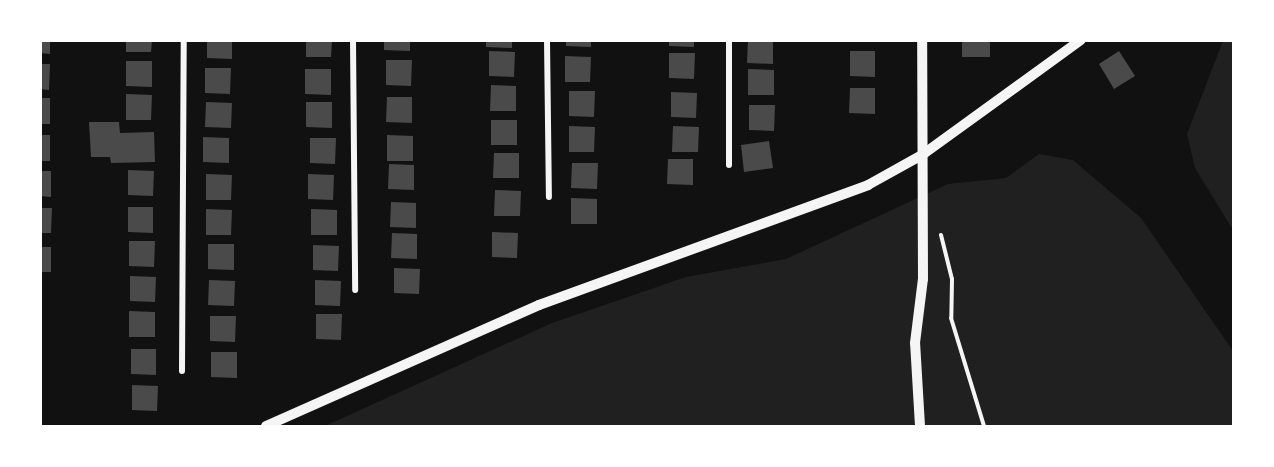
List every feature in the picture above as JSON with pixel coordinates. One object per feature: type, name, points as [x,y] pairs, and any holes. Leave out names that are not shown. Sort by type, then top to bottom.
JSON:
[{"type":"street","points":[[182,371],[184,40]]},
{"type":"street","points":[[353,40],[355,290]]},
{"type":"street","points":[[547,40],[549,197]]},
{"type":"street","points":[[729,40],[729,165]]},
{"type":"street","points":[[920,426],[915,343],[923,279],[922,40]]},
{"type":"street","points":[[266,426],[539,305],[824,203],[922,155],[1081,40]]},
{"type":"path","points":[[939,223],[952,279],[951,318],[984,426]]},
{"type":"shaded area","points":[[1223,41],[1233,41],[1233,230],[1195,168],[1187,134]]},
{"type":"shaded area","points":[[1039,154],[1073,160],[1141,218],[1233,351],[1233,426],[325,426],[552,323],[686,277],[786,259],[948,184],[1006,178]]},
{"type":"building","points":[[40,40],[50,40],[50,54],[40,53]]},
{"type":"building","points":[[126,40],[152,40],[151,52],[126,52]]},
{"type":"building","points":[[207,40],[232,40],[232,59],[207,58]]},
{"type":"building","points":[[306,40],[332,40],[331,57],[306,57]]},
{"type":"building","points":[[384,40],[410,40],[410,51],[384,50]]},
{"type":"building","points":[[486,40],[512,40],[512,48],[486,47]]},
{"type":"building","points":[[566,40],[591,40],[591,47],[566,46]]},
{"type":"building","points":[[669,40],[694,40],[694,47],[669,46]]},
{"type":"building","points":[[748,40],[773,40],[773,64],[747,63]]},
{"type":"building","points":[[962,41],[990,41],[990,57],[962,57]]},
{"type":"building","points":[[489,51],[515,52],[514,77],[489,76]]},
{"type":"building","points":[[850,51],[875,51],[875,77],[850,76]]},
{"type":"building","points":[[1119,51],[1135,76],[1114,89],[1099,64]]},
{"type":"building","points":[[669,53],[695,53],[694,79],[669,78]]},
{"type":"building","points":[[565,56],[591,57],[590,82],[565,82]]},
{"type":"building","points":[[386,60],[412,60],[411,86],[386,85]]},
{"type":"building","points":[[126,61],[152,61],[152,87],[126,86]]},
{"type":"building","points":[[40,64],[50,64],[49,90],[40,89]]},
{"type":"building","points":[[205,68],[231,68],[230,94],[205,93]]},
{"type":"building","points":[[305,69],[331,69],[331,95],[305,94]]},
{"type":"building","points":[[748,69],[774,70],[774,95],[748,95]]},
{"type":"building","points":[[491,85],[516,86],[516,111],[490,111]]},
{"type":"building","points":[[850,88],[875,88],[875,114],[849,113]]},
{"type":"building","points":[[569,91],[595,91],[594,117],[569,116]]},
{"type":"building","points":[[671,92],[697,93],[696,118],[671,117]]},
{"type":"building","points":[[126,94],[152,95],[151,120],[126,120]]},
{"type":"building","points":[[387,97],[412,97],[412,123],[386,122]]},
{"type":"building","points":[[40,98],[50,98],[50,124],[40,124]]},
{"type":"building","points":[[206,102],[232,103],[231,128],[205,127]]},
{"type":"building","points":[[306,102],[332,102],[332,128],[306,127]]},
{"type":"building","points":[[749,105],[775,105],[774,131],[749,130]]},
{"type":"building","points":[[491,120],[517,120],[517,145],[491,145]]},
{"type":"building","points":[[89,122],[119,122],[120,133],[154,132],[155,162],[111,163],[110,157],[91,157]]},
{"type":"building","points":[[569,126],[595,127],[594,152],[569,152]]},
{"type":"building","points":[[673,126],[699,127],[698,152],[672,152]]},
{"type":"building","points":[[40,135],[50,135],[50,161],[40,161]]},
{"type":"building","points":[[387,135],[413,136],[413,161],[387,161]]},
{"type":"building","points":[[203,137],[229,138],[229,163],[203,162]]},
{"type":"building","points":[[310,138],[336,138],[335,164],[310,163]]},
{"type":"building","points":[[769,141],[773,168],[744,172],[741,145]]},
{"type":"building","points":[[494,153],[519,153],[519,178],[493,178]]},
{"type":"building","points":[[668,159],[693,159],[693,185],[667,184]]},
{"type":"building","points":[[572,163],[598,163],[597,189],[571,188]]},
{"type":"building","points":[[389,164],[414,165],[414,190],[388,189]]},
{"type":"building","points":[[128,170],[154,171],[153,196],[128,195]]},
{"type":"building","points":[[40,171],[51,171],[51,197],[40,196]]},
{"type":"building","points":[[206,174],[232,175],[231,200],[206,200]]},
{"type":"building","points":[[308,174],[334,175],[333,200],[308,199]]},
{"type":"building","points":[[495,190],[521,191],[520,216],[494,216]]},
{"type":"building","points":[[571,198],[597,199],[597,224],[571,224]]},
{"type":"building","points":[[391,202],[416,203],[416,228],[390,227]]},
{"type":"building","points":[[128,207],[153,207],[153,233],[128,232]]},
{"type":"building","points":[[40,208],[52,208],[51,233],[40,233]]},
{"type":"building","points":[[206,209],[232,210],[231,235],[206,235]]},
{"type":"building","points":[[311,209],[337,210],[337,235],[311,235]]},
{"type":"building","points":[[492,232],[518,233],[517,258],[492,257]]},
{"type":"building","points":[[392,233],[417,234],[417,259],[391,258]]},
{"type":"building","points":[[129,241],[155,241],[154,267],[129,266]]},
{"type":"building","points":[[208,244],[234,244],[234,270],[208,269]]},
{"type":"building","points":[[313,245],[339,246],[338,271],[313,270]]},
{"type":"building","points":[[40,247],[51,247],[51,272],[40,272]]},
{"type":"building","points":[[394,268],[420,269],[419,294],[394,293]]},
{"type":"building","points":[[130,276],[156,277],[155,302],[130,301]]},
{"type":"building","points":[[209,280],[235,281],[234,306],[208,305]]},
{"type":"building","points":[[315,280],[341,281],[340,306],[315,305]]},
{"type":"building","points":[[129,311],[155,312],[155,337],[129,337]]},
{"type":"building","points":[[316,314],[342,314],[341,340],[316,339]]},
{"type":"building","points":[[210,316],[236,316],[235,342],[210,341]]},
{"type":"building","points":[[131,349],[156,349],[156,375],[131,374]]},
{"type":"building","points":[[211,352],[237,352],[237,378],[211,377]]},
{"type":"building","points":[[132,385],[158,386],[157,411],[132,410]]}]
